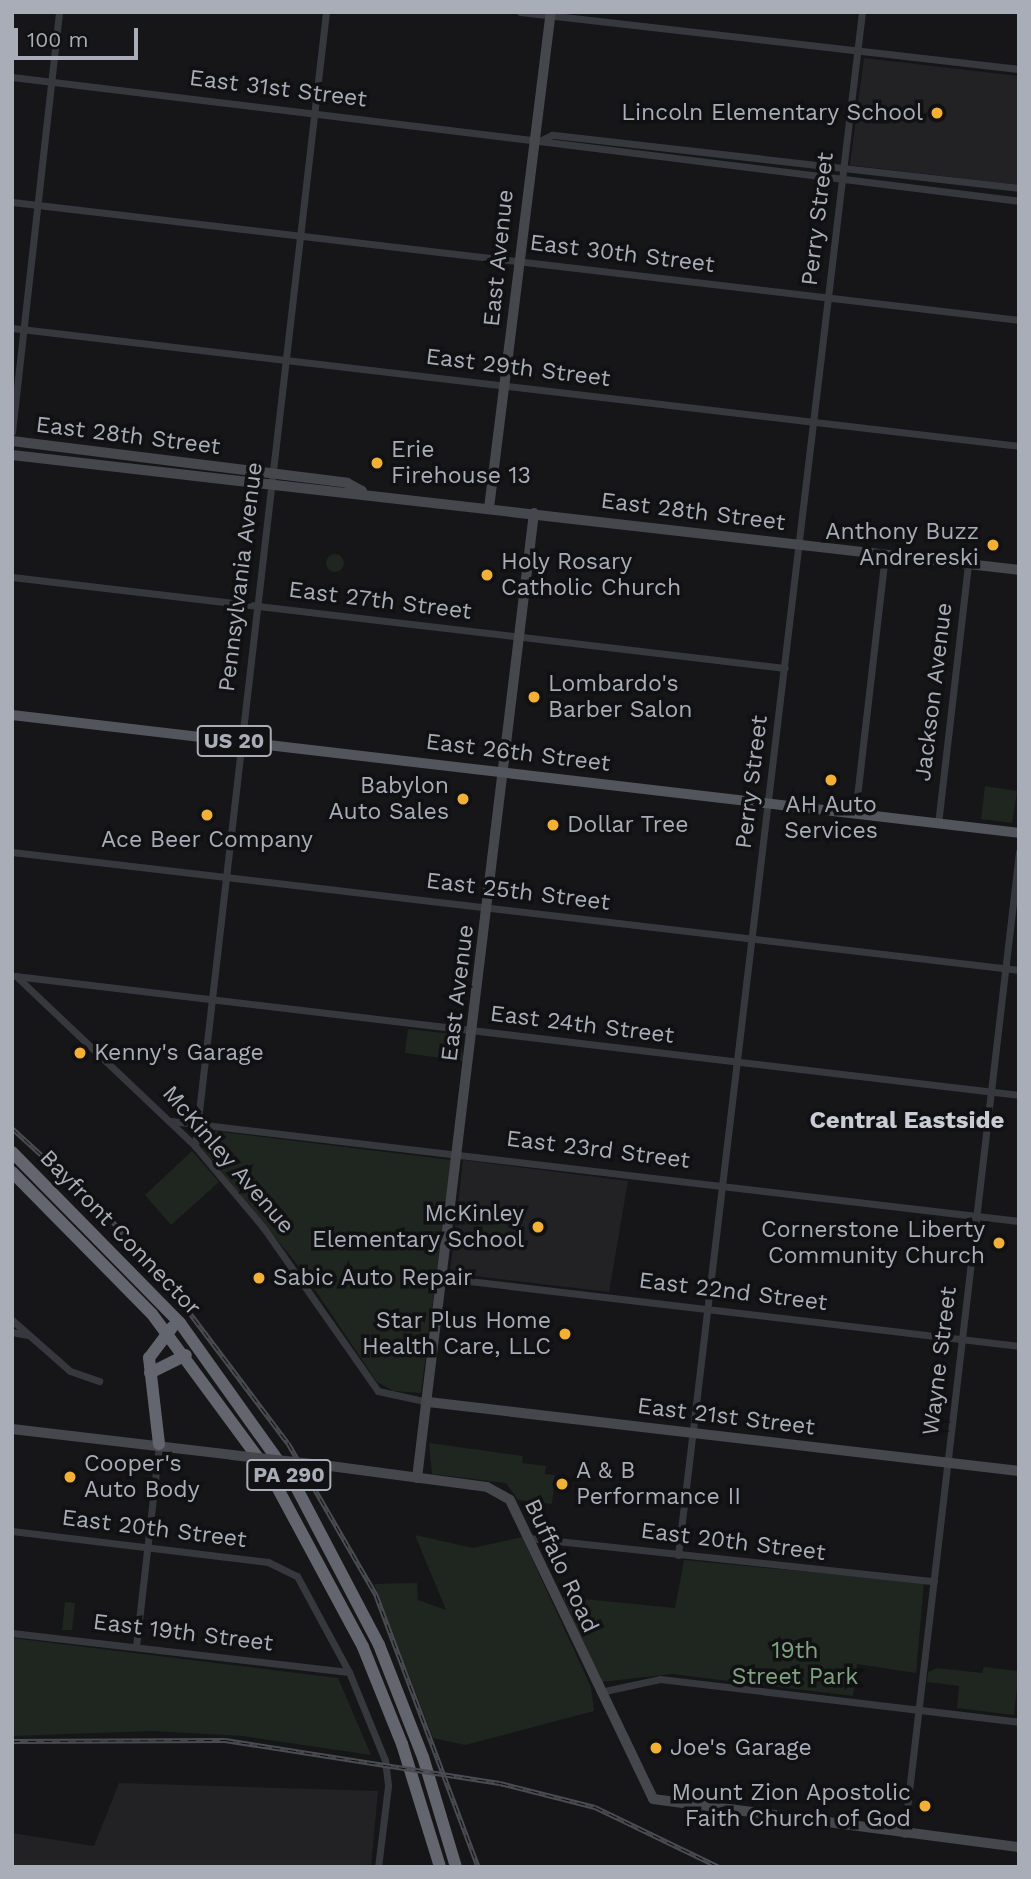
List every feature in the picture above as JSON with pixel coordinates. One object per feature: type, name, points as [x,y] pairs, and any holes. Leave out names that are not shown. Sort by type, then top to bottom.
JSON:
[{"type":"highway","name":"Bayfront Connector","points":[[12,1152],[178,1321],[270,1446],[353,1589],[419,1745],[456,1867]]},
{"type":"highway","name":"Bayfront Connector","points":[[12,1172],[167,1332],[270,1474],[344,1605],[402,1744],[440,1867]]},
{"type":"highway","points":[[159,1444],[150,1373],[151,1350],[178,1321]]},
{"type":"highway","points":[[150,1373],[186,1355]]},
{"type":"main road","name":"East 26th Street","points":[[12,715],[1019,833]]},
{"type":"street","points":[[12,432],[59,12]]},
{"type":"street","name":"Pennsylvania Avenue","points":[[195,1146],[326,12]]},
{"type":"street","points":[[520,12],[1019,69]]},
{"type":"street","name":"Perry Street","points":[[678,1555],[862,12]]},
{"type":"street","name":"East Avenue","points":[[489,508],[551,14]]},
{"type":"street","name":"East 31st Street","points":[[12,77],[1019,201]]},
{"type":"street","name":"East 31st Street","points":[[535,140],[552,135],[1019,188]]},
{"type":"street","name":"East 30th Street","points":[[12,202],[1019,320]]},
{"type":"street","name":"East 29th Street","points":[[12,328],[1019,446]]},
{"type":"street","name":"East 28th Street","points":[[12,441],[346,483],[362,491],[489,508],[1019,570]]},
{"type":"street","name":"East 28th Street","points":[[12,455],[342,496],[362,491]]},
{"type":"street","name":"East Avenue","points":[[418,1478],[534,513]]},
{"type":"street","points":[[855,814],[885,554]]},
{"type":"street","name":"Jackson Avenue","points":[[938,824],[968,564]]},
{"type":"street","name":"East 27th Street","points":[[12,577],[785,668]]},
{"type":"street","name":"East 25th Street","points":[[12,852],[1019,970]]},
{"type":"street","name":"Wayne Street","points":[[904,1834],[1019,852]]},
{"type":"street","name":"East 24th Street","points":[[14,975],[211,1001],[1019,1095]]},
{"type":"street","name":"McKinley Avenue","points":[[14,975],[172,1121],[195,1146],[270,1235],[376,1388],[428,1402]]},
{"type":"street","name":"East 23rd Street","points":[[172,1121],[1019,1221]]},
{"type":"street","name":"East 22nd Street","points":[[443,1278],[1019,1346]]},
{"type":"street","points":[[12,1320],[70,1371],[99,1381]]},
{"type":"street","points":[[12,1332],[28,1335]]},
{"type":"street","name":"East 21st Street","points":[[428,1402],[1019,1471]]},
{"type":"street","name":"Buffalo Road","points":[[12,1429],[159,1444],[499,1491],[529,1538],[599,1692],[653,1799],[904,1834]]},
{"type":"street","points":[[136,1647],[159,1444]]},
{"type":"street","name":"East 20th Street","points":[[12,1531],[268,1562],[289,1570],[310,1592],[349,1672]]},
{"type":"street","name":"East 20th Street","points":[[529,1538],[934,1581]]},
{"type":"street","name":"East 19th Street","points":[[12,1633],[349,1672]]},
{"type":"street","points":[[349,1672],[382,1751],[388,1786],[378,1867]]},
{"type":"street","points":[[599,1692],[660,1679],[1019,1722]]},
{"type":"street","points":[[904,1834],[1019,1847]]},
{"type":"shaded area","name":"Lincoln Elementary School","points":[[864,58],[1019,76],[1019,185],[850,165]]},
{"type":"shaded area","name":"McKinley Elementary School","points":[[463,1160],[628,1181],[609,1292],[450,1273]]},
{"type":"shaded area","points":[[119,1783],[378,1791],[371,1867],[12,1867],[12,1833],[94,1846]]},
{"type":"green space","points":[[335,554],[341,557],[344,563],[341,569],[335,572],[329,569],[326,563],[329,557]]},
{"type":"green space","points":[[985,786],[1017,791],[1012,823],[981,819]]},
{"type":"green space","points":[[408,1029],[461,1035],[463,1061],[405,1053]]},
{"type":"green space","points":[[214,1131],[451,1160],[421,1393],[394,1391],[377,1382],[301,1269],[203,1149],[203,1136]]},
{"type":"green space","points":[[192,1151],[219,1182],[171,1225],[145,1195]]},
{"type":"green space","points":[[480,1203],[509,1208],[504,1250],[475,1236]]},
{"type":"green space","points":[[429,1443],[523,1456],[522,1463],[546,1466],[545,1474],[555,1475],[552,1504],[518,1500],[506,1483],[432,1474]]},
{"type":"green space","points":[[415,1535],[473,1548],[522,1537],[591,1687],[594,1711],[465,1745],[433,1738],[374,1584],[417,1583],[418,1600],[446,1610]]},
{"type":"green space","name":"19th Street Park","points":[[684,1560],[924,1583],[916,1673],[857,1664],[853,1696],[672,1674],[601,1682],[563,1597],[675,1608]]},
{"type":"green space","points":[[65,1602],[75,1603],[72,1630],[62,1630]]},
{"type":"green space","points":[[12,1638],[338,1678],[371,1755],[243,1736],[152,1731],[12,1736]]},
{"type":"green space","points":[[984,1667],[1019,1671],[1014,1715],[957,1708],[959,1686],[927,1682],[928,1672],[937,1668],[982,1673]]},
{"type":"railway","points":[[12,1128],[104,1212],[165,1280],[288,1443],[376,1595],[478,1867]]},
{"type":"railway","points":[[12,1741],[225,1740],[500,1783],[595,1807],[719,1867]]},
{"type":"place","name":"Lincoln Elementary School","points":[[937,113]]},
{"type":"place","name":"Erie Firehouse 13","points":[[377,463]]},
{"type":"place","name":"Anthony Buzz Andrereski","points":[[993,545]]},
{"type":"place","name":"Holy Rosary Catholic Church","points":[[487,575]]},
{"type":"place","name":"Lombardo's Barber Salon","points":[[534,697]]},
{"type":"place","name":"AH Auto Services","points":[[831,780]]},
{"type":"place","name":"Babylon Auto Sales","points":[[463,799]]},
{"type":"place","name":"Ace Beer Company","points":[[207,815]]},
{"type":"place","name":"Dollar Tree","points":[[553,825]]},
{"type":"place","name":"Kenny's Garage","points":[[80,1053]]},
{"type":"place","name":"McKinley Elementary School","points":[[538,1227]]},
{"type":"place","name":"Cornerstone Liberty Community Church","points":[[999,1243]]},
{"type":"place","name":"Sabic Auto Repair","points":[[259,1278]]},
{"type":"place","name":"Star Plus Home Health Care, LLC","points":[[565,1334]]},
{"type":"place","name":"Cooper's Auto Body","points":[[70,1477]]},
{"type":"place","name":"A & B Performance II","points":[[562,1484]]},
{"type":"place","name":"Joe's Garage","points":[[656,1748]]},
{"type":"place","name":"Mount Zion Apostolic Faith Church of God","points":[[925,1806]]},
{"type":"district","name":"Central Eastside","points":[[907,1121]]}]
